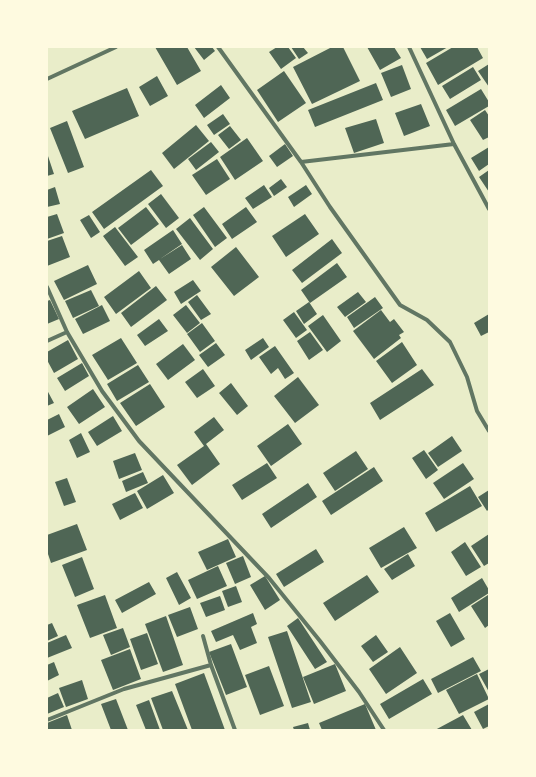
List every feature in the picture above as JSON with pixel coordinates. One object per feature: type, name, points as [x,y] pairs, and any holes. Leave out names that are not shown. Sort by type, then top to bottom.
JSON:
[{"type":"street","points":[[47,79],[116,47]]},
{"type":"street","points":[[218,47],[301,162],[330,207],[400,304],[427,320],[450,342],[467,377],[477,411],[489,431]]},
{"type":"street","points":[[409,47],[454,144],[489,209]]},
{"type":"street","points":[[301,162],[454,144]]},
{"type":"street","points":[[47,287],[68,332],[102,391],[139,441],[178,484],[269,578],[359,692],[384,730]]},
{"type":"street","points":[[47,341],[68,332]]},
{"type":"street","points":[[203,636],[211,664],[235,730]]},
{"type":"street","points":[[47,720],[124,689],[211,664]]},
{"type":"building","points":[[155,47],[187,47],[201,71],[177,85]]},
{"type":"building","points":[[194,47],[212,47],[215,51],[204,60]]},
{"type":"building","points":[[277,47],[288,47],[296,58],[281,69],[269,52]]},
{"type":"building","points":[[291,47],[303,47],[308,53],[299,59]]},
{"type":"building","points":[[332,47],[343,47],[360,81],[312,104],[293,67]]},
{"type":"building","points":[[367,47],[394,47],[401,58],[380,70]]},
{"type":"building","points":[[420,47],[448,47],[427,59]]},
{"type":"building","points":[[453,47],[477,47],[483,58],[438,85],[426,63]]},
{"type":"building","points":[[489,64],[489,87],[478,71]]},
{"type":"building","points":[[402,65],[411,89],[391,97],[381,73]]},
{"type":"building","points":[[473,67],[481,80],[450,99],[442,86]]},
{"type":"building","points":[[284,71],[306,103],[278,122],[257,90]]},
{"type":"building","points":[[157,76],[168,96],[150,106],[139,87]]},
{"type":"building","points":[[376,83],[383,100],[315,127],[308,110]]},
{"type":"building","points":[[221,85],[230,98],[204,118],[195,105]]},
{"type":"building","points":[[127,88],[139,116],[85,139],[72,111]]},
{"type":"building","points":[[481,89],[489,102],[489,106],[455,126],[446,110]]},
{"type":"building","points":[[421,104],[430,126],[404,136],[395,113]]},
{"type":"building","points":[[485,110],[489,116],[489,137],[483,140],[470,120]]},
{"type":"building","points":[[223,114],[230,124],[214,135],[207,125]]},
{"type":"building","points":[[376,119],[384,143],[354,153],[345,128]]},
{"type":"building","points":[[67,121],[84,167],[68,173],[50,128]]},
{"type":"building","points":[[196,125],[209,141],[174,169],[162,153]]},
{"type":"building","points":[[230,126],[241,140],[229,149],[218,135]]},
{"type":"building","points":[[247,138],[263,161],[235,180],[220,157]]},
{"type":"building","points":[[211,142],[219,152],[196,170],[188,159]]},
{"type":"building","points":[[285,144],[293,156],[277,167],[269,156]]},
{"type":"building","points":[[489,147],[489,164],[479,171],[471,158]]},
{"type":"building","points":[[47,153],[54,174],[47,176]]},
{"type":"building","points":[[217,159],[230,179],[206,195],[192,175]]},
{"type":"building","points":[[151,170],[163,186],[104,229],[92,212]]},
{"type":"building","points":[[489,170],[489,192],[479,177]]},
{"type":"building","points":[[281,179],[287,187],[274,196],[269,188]]},
{"type":"building","points":[[264,185],[272,197],[253,209],[245,198]]},
{"type":"building","points":[[306,185],[312,194],[294,207],[288,197]]},
{"type":"building","points":[[55,187],[60,204],[47,207],[47,190]]},
{"type":"building","points":[[161,194],[179,218],[166,228],[148,204]]},
{"type":"building","points":[[146,207],[159,224],[131,245],[118,228]]},
{"type":"building","points":[[204,207],[227,238],[215,247],[193,215]]},
{"type":"building","points":[[246,207],[257,222],[232,239],[222,224]]},
{"type":"building","points":[[57,214],[64,233],[47,239],[47,217]]},
{"type":"building","points":[[305,214],[319,234],[286,257],[272,236]]},
{"type":"building","points":[[89,215],[100,232],[91,238],[80,220]]},
{"type":"building","points":[[190,218],[213,249],[200,260],[176,229]]},
{"type":"building","points":[[115,227],[138,257],[125,266],[103,236]]},
{"type":"building","points":[[173,230],[182,244],[160,259],[182,245],[191,259],[169,274],[159,260],[153,264],[144,250]]},
{"type":"building","points":[[62,236],[70,257],[47,266],[47,241]]},
{"type":"building","points":[[332,239],[342,253],[302,283],[292,270]]},
{"type":"building","points":[[236,247],[259,277],[234,296],[211,267]]},
{"type":"building","points":[[337,263],[347,277],[310,303],[301,290]]},
{"type":"building","points":[[88,265],[97,284],[64,300],[54,281]]},
{"type":"building","points":[[139,271],[151,288],[116,314],[104,297]]},
{"type":"building","points":[[193,280],[201,291],[181,304],[174,292]]},
{"type":"building","points":[[156,286],[167,300],[131,327],[121,313]]},
{"type":"building","points":[[91,290],[99,306],[73,318],[65,301]]},
{"type":"building","points":[[358,292],[366,302],[345,317],[337,307]]},
{"type":"building","points":[[197,295],[211,314],[201,320],[188,302]]},
{"type":"building","points":[[375,297],[383,308],[354,328],[347,317]]},
{"type":"building","points":[[50,300],[59,319],[47,324],[47,301]]},
{"type":"building","points":[[309,302],[317,314],[304,324],[296,311]]},
{"type":"building","points":[[102,305],[110,321],[83,334],[75,319]]},
{"type":"building","points":[[186,305],[200,323],[187,333],[173,315]]},
{"type":"building","points":[[381,310],[390,322],[394,319],[404,332],[399,335],[401,338],[374,359],[353,331]]},
{"type":"building","points":[[294,312],[307,330],[296,338],[283,320]]},
{"type":"building","points":[[489,314],[489,332],[481,336],[474,323]]},
{"type":"building","points":[[323,315],[341,341],[327,352],[308,326]]},
{"type":"building","points":[[159,319],[168,331],[145,346],[137,335]]},
{"type":"building","points":[[202,323],[215,341],[200,352],[187,334]]},
{"type":"building","points":[[310,332],[323,350],[309,360],[297,341]]},
{"type":"building","points":[[121,338],[137,363],[108,380],[92,355]]},
{"type":"building","points":[[263,338],[269,347],[251,360],[245,350]]},
{"type":"building","points":[[68,340],[78,359],[54,373],[47,360],[47,352]]},
{"type":"building","points":[[402,342],[417,365],[392,383],[376,361]]},
{"type":"building","points":[[216,343],[225,355],[208,367],[199,355]]},
{"type":"building","points":[[183,344],[195,360],[168,380],[156,364]]},
{"type":"building","points":[[275,346],[294,373],[285,379],[278,368],[271,374],[259,357]]},
{"type":"building","points":[[82,363],[89,376],[65,391],[57,378]]},
{"type":"building","points":[[138,365],[149,382],[117,401],[107,384]]},
{"type":"building","points":[[203,369],[215,386],[197,398],[185,382]]},
{"type":"building","points":[[422,369],[434,385],[380,420],[370,403]]},
{"type":"building","points":[[298,377],[319,405],[295,423],[274,396]]},
{"type":"building","points":[[231,383],[248,406],[237,415],[219,393]]},
{"type":"building","points":[[150,384],[165,407],[136,426],[120,403]]},
{"type":"building","points":[[93,389],[105,407],[79,424],[67,407]]},
{"type":"building","points":[[47,390],[54,403],[47,406]]},
{"type":"building","points":[[59,414],[65,427],[47,436],[47,420]]},
{"type":"building","points":[[113,416],[122,431],[97,446],[88,432]]},
{"type":"building","points":[[214,417],[224,430],[206,444],[220,464],[192,485],[177,465],[204,446],[194,432]]},
{"type":"building","points":[[288,424],[302,444],[271,466],[257,446]]},
{"type":"building","points":[[81,433],[90,452],[77,458],[69,440]]},
{"type":"building","points":[[452,436],[462,451],[438,467],[428,453]]},
{"type":"building","points":[[424,450],[438,470],[426,479],[412,458]]},
{"type":"building","points":[[356,451],[368,469],[335,491],[323,473]]},
{"type":"building","points":[[135,453],[142,470],[119,479],[113,461]]},
{"type":"building","points":[[267,463],[277,478],[242,500],[232,485]]},
{"type":"building","points":[[463,463],[474,479],[444,499],[433,483]]},
{"type":"building","points":[[374,467],[383,481],[331,515],[322,501]]},
{"type":"building","points":[[143,472],[148,483],[126,492],[122,481]]},
{"type":"building","points":[[163,475],[174,493],[147,509],[137,491]]},
{"type":"building","points":[[67,478],[76,502],[64,506],[55,482]]},
{"type":"building","points":[[308,483],[317,497],[271,528],[262,514]]},
{"type":"building","points":[[470,486],[482,506],[436,532],[425,513]]},
{"type":"building","points":[[489,490],[489,509],[487,511],[478,497]]},
{"type":"building","points":[[135,493],[143,508],[120,520],[112,504]]},
{"type":"building","points":[[77,524],[87,550],[51,563],[47,551],[47,535]]},
{"type":"building","points":[[404,527],[417,548],[381,568],[369,548]]},
{"type":"building","points":[[489,534],[489,563],[484,566],[471,546]]},
{"type":"building","points":[[228,539],[236,557],[207,570],[198,552]]},
{"type":"building","points":[[465,542],[481,567],[466,576],[451,552]]},
{"type":"building","points":[[316,549],[324,562],[284,587],[276,574]]},
{"type":"building","points":[[408,554],[415,566],[392,580],[384,569]]},
{"type":"building","points":[[243,556],[251,577],[235,584],[226,563]]},
{"type":"building","points":[[82,557],[94,589],[75,597],[62,565]]},
{"type":"building","points":[[218,566],[227,586],[197,599],[188,580]]},
{"type":"building","points":[[177,572],[191,598],[179,605],[166,578]]},
{"type":"building","points":[[367,575],[379,592],[335,621],[323,603]]},
{"type":"building","points":[[265,576],[280,600],[265,610],[250,585]]},
{"type":"building","points":[[482,578],[489,590],[489,593],[459,612],[451,598]]},
{"type":"building","points":[[149,582],[156,594],[122,613],[115,600]]},
{"type":"building","points":[[236,586],[242,602],[228,607],[222,591]]},
{"type":"building","points":[[105,595],[117,628],[90,638],[77,605]]},
{"type":"building","points":[[488,595],[489,625],[485,628],[471,606]]},
{"type":"building","points":[[220,596],[225,610],[206,617],[200,603]]},
{"type":"building","points":[[190,607],[198,629],[177,637],[168,615]]},
{"type":"building","points":[[253,613],[257,624],[251,627],[257,643],[240,650],[233,635],[216,642],[211,631]]},
{"type":"building","points":[[450,613],[465,639],[451,647],[436,621]]},
{"type":"building","points":[[166,616],[183,665],[163,672],[145,624]]},
{"type":"building","points":[[298,618],[327,662],[315,669],[287,626]]},
{"type":"building","points":[[52,623],[58,636],[47,641],[47,625]]},
{"type":"building","points":[[123,628],[130,647],[111,655],[103,635]]},
{"type":"building","points":[[287,631],[311,702],[292,708],[268,637]]},
{"type":"building","points":[[147,633],[158,664],[141,670],[130,639]]},
{"type":"building","points":[[66,635],[72,648],[47,658],[47,643]]},
{"type":"building","points":[[376,635],[388,652],[373,662],[361,646]]},
{"type":"building","points":[[231,644],[247,687],[226,695],[209,652]]},
{"type":"building","points":[[400,647],[417,673],[386,694],[369,669]]},
{"type":"building","points":[[130,649],[141,679],[113,690],[101,660]]},
{"type":"building","points":[[473,657],[481,671],[438,693],[431,679]]},
{"type":"building","points":[[54,662],[59,675],[47,681],[47,665]]},
{"type":"building","points":[[335,664],[346,691],[314,704],[303,677]]},
{"type":"building","points":[[269,666],[284,706],[260,715],[245,675]]},
{"type":"building","points":[[489,669],[489,692],[479,674]]},
{"type":"building","points":[[204,673],[225,730],[192,730],[175,684]]},
{"type":"building","points":[[477,674],[489,699],[459,714],[446,690]]},
{"type":"building","points":[[423,679],[432,694],[389,719],[380,704]]},
{"type":"building","points":[[82,680],[88,699],[66,707],[59,688]]},
{"type":"building","points":[[172,691],[188,730],[163,730],[151,698]]},
{"type":"building","points":[[58,693],[64,707],[47,714],[47,698]]},
{"type":"building","points":[[116,699],[128,730],[111,730],[101,704]]},
{"type":"building","points":[[149,700],[160,730],[146,730],[136,705]]},
{"type":"building","points":[[365,704],[376,730],[322,730],[319,723]]},
{"type":"building","points":[[489,704],[489,726],[483,729],[474,712]]},
{"type":"building","points":[[67,715],[72,730],[47,730],[47,723]]},
{"type":"building","points":[[463,715],[472,730],[435,730]]},
{"type":"building","points":[[308,723],[310,730],[294,730],[293,727]]}]
